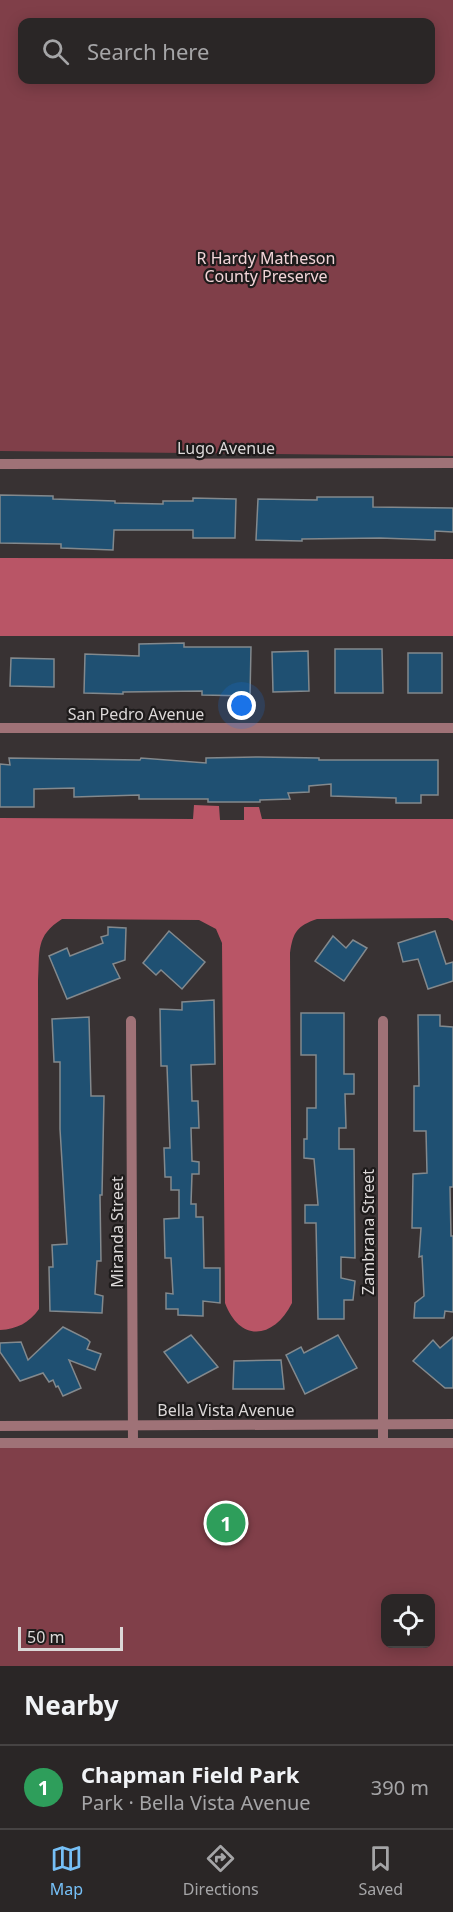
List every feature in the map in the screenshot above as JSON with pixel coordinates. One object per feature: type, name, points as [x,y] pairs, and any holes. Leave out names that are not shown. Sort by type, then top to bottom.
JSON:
[{"type":"street","name":"Lugo Avenue","points":[[0,464],[453,463]]},
{"type":"street","name":"San Pedro Avenue","points":[[0,728],[453,728]]},
{"type":"street","name":"Miranda Street","points":[[131,1021],[133,1443]]},
{"type":"street","name":"Zambrana Street","points":[[383,1021],[383,1443]]},
{"type":"street","name":"Bella Vista Avenue","points":[[0,1426],[453,1424]]},
{"type":"street","name":"Bella Vista Avenue","points":[[0,1443],[453,1443]]},
{"type":"green space","name":"R Hardy Matheson County Preserve","points":[[0,0],[453,0],[453,456],[0,451]]},
{"type":"green space","points":[[0,1445],[453,1448],[453,1666],[0,1666]]},
{"type":"shaded area","points":[[0,558],[453,559],[453,636],[0,636]]},
{"type":"shaded area","points":[[194,805],[219,806],[220,820],[244,820],[244,807],[259,807],[262,819],[453,819],[453,921],[448,918],[317,919],[300,927],[295,935],[290,953],[292,1303],[276,1324],[257,1332],[239,1325],[231,1316],[225,1303],[222,943],[216,929],[199,920],[62,919],[53,925],[43,938],[39,953],[39,1309],[22,1324],[0,1330],[0,818],[193,819]]},
{"type":"building","points":[[0,495],[53,496],[53,499],[163,504],[163,501],[193,501],[193,498],[236,499],[235,538],[193,538],[193,530],[114,530],[113,550],[61,548],[61,544],[0,543]]},
{"type":"building","points":[[317,497],[373,497],[373,507],[453,508],[453,532],[435,531],[435,540],[380,538],[256,540],[258,499],[317,500]]},
{"type":"building","points":[[184,643],[184,647],[251,647],[250,696],[202,695],[202,691],[84,693],[85,654],[139,656],[139,644]]},
{"type":"building","points":[[335,649],[382,649],[383,693],[335,693]]},
{"type":"building","points":[[308,651],[309,691],[273,692],[272,652]]},
{"type":"building","points":[[408,653],[442,653],[442,693],[408,693]]},
{"type":"building","points":[[11,658],[54,659],[54,687],[10,686]]},
{"type":"building","points":[[9,758],[140,760],[141,758],[206,763],[206,758],[319,758],[319,760],[438,760],[438,795],[421,795],[421,803],[396,803],[396,798],[331,796],[331,784],[309,786],[309,792],[288,793],[290,799],[260,800],[260,802],[208,802],[208,799],[139,799],[139,795],[74,797],[74,788],[34,789],[34,807],[0,807],[0,764],[10,765]]},
{"type":"building","points":[[108,927],[126,928],[125,960],[113,964],[120,978],[67,999],[49,956],[67,948],[70,956],[103,943],[101,937],[108,935]]},
{"type":"building","points":[[169,931],[205,962],[182,989],[161,970],[156,975],[143,963]]},
{"type":"building","points":[[435,931],[446,964],[453,962],[453,981],[428,989],[418,959],[403,962],[398,943]]},
{"type":"building","points":[[333,936],[346,948],[353,940],[367,948],[344,981],[315,961]]},
{"type":"building","points":[[214,1000],[215,1064],[191,1065],[192,1101],[198,1101],[199,1128],[191,1128],[192,1161],[199,1162],[199,1174],[192,1174],[191,1204],[196,1204],[196,1217],[203,1217],[204,1268],[220,1268],[220,1303],[203,1301],[203,1316],[178,1315],[178,1309],[166,1309],[166,1293],[173,1294],[171,1258],[165,1258],[164,1219],[179,1218],[179,1190],[171,1190],[171,1177],[165,1177],[164,1148],[170,1148],[167,1066],[161,1066],[160,1009],[182,1010],[182,1002]]},
{"type":"building","points":[[301,1013],[344,1013],[344,1074],[354,1074],[354,1094],[345,1094],[346,1128],[339,1128],[339,1149],[354,1149],[355,1258],[341,1257],[341,1278],[355,1281],[353,1300],[344,1300],[344,1319],[318,1319],[316,1223],[305,1223],[305,1205],[318,1205],[314,1159],[304,1158],[304,1139],[307,1139],[307,1108],[316,1108],[316,1055],[301,1055]]},
{"type":"building","points":[[418,1015],[440,1015],[440,1026],[453,1027],[453,1187],[450,1187],[451,1236],[453,1236],[453,1312],[445,1311],[444,1318],[414,1318],[415,1303],[424,1296],[422,1256],[419,1257],[421,1228],[412,1228],[413,1174],[427,1173],[426,1131],[414,1131],[414,1086],[419,1086]]},
{"type":"building","points":[[89,1017],[91,1096],[104,1096],[102,1195],[100,1195],[101,1261],[97,1261],[95,1294],[103,1296],[102,1313],[50,1311],[49,1267],[53,1267],[52,1245],[67,1244],[60,1129],[60,1062],[54,1062],[52,1019]]},
{"type":"building","points":[[63,1327],[87,1339],[90,1342],[87,1349],[101,1354],[95,1370],[69,1360],[81,1388],[63,1396],[53,1380],[49,1382],[43,1373],[20,1381],[0,1352],[0,1343],[21,1342],[28,1360]]},
{"type":"building","points":[[191,1335],[218,1367],[188,1383],[164,1352]]},
{"type":"building","points":[[338,1335],[357,1368],[305,1394],[286,1355],[301,1347],[304,1353]]},
{"type":"building","points":[[453,1337],[453,1388],[445,1388],[413,1361],[433,1340],[440,1348]]},
{"type":"building","points":[[281,1360],[284,1389],[233,1389],[234,1361]]},
{"type":"place","name":"Chapman Field Park","points":[[226,1523]]}]
